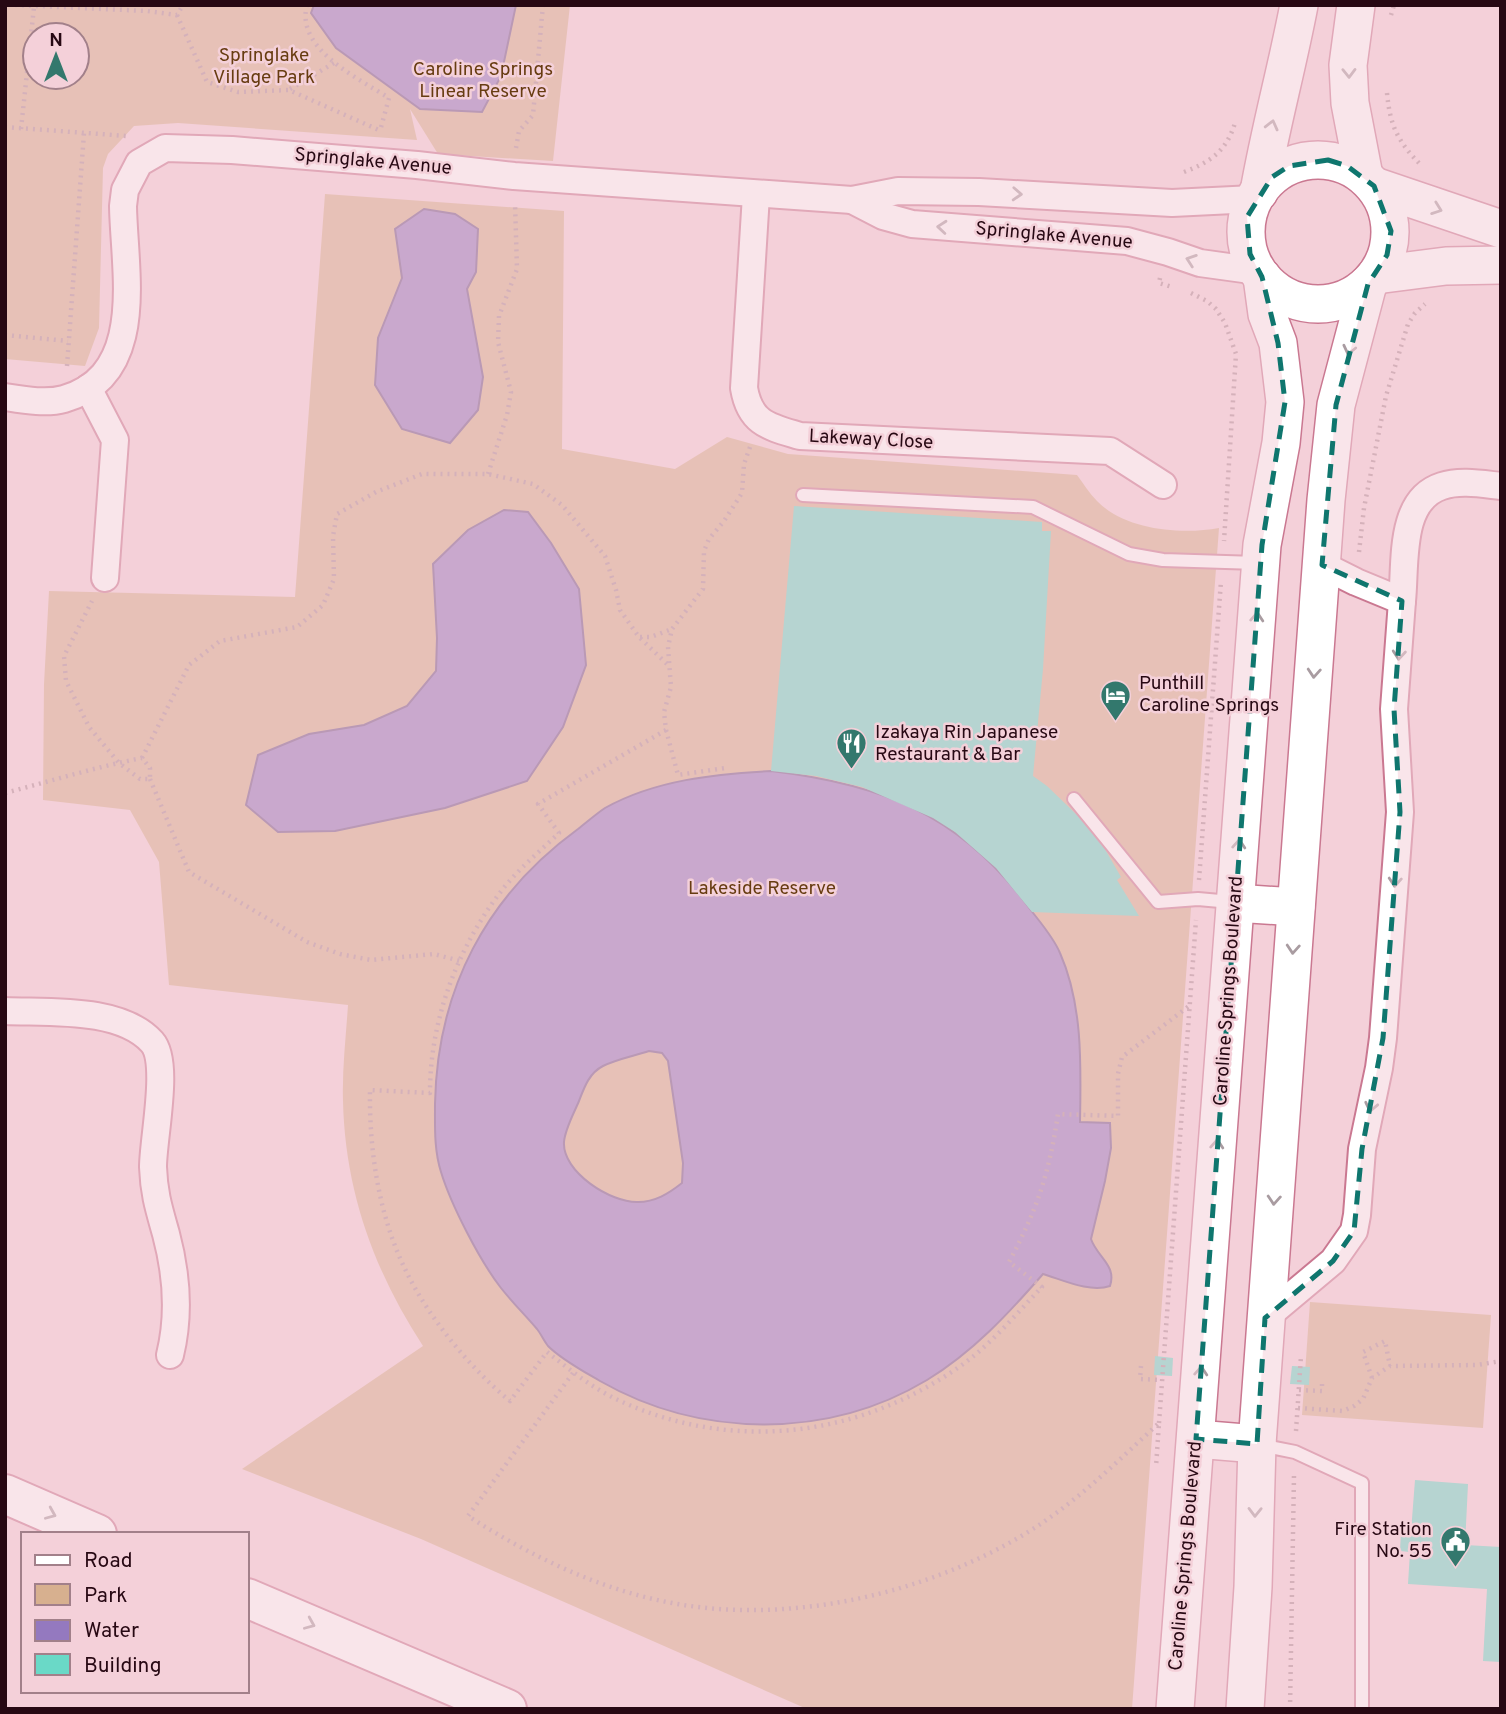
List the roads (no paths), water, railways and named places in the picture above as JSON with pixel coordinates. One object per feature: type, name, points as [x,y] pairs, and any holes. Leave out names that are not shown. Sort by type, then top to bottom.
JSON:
[{"type":"highway","points":[[5,1494],[92,1532]]},
{"type":"highway","points":[[248,1598],[507,1709]]},
{"type":"main road","points":[[1298,5],[1288,62],[1256,195],[1247,217],[1246,236],[1250,254],[1260,274],[1276,291],[1294,300],[1313,304],[1333,303],[1352,296],[1372,280],[1446,266],[1501,265]]},
{"type":"main road","points":[[1245,1709],[1253,1587],[1256,1444],[1336,405],[1372,280],[1387,255],[1391,231],[1387,207],[1369,181],[1349,90],[1348,65],[1356,5]]},
{"type":"main road","points":[[1256,195],[1272,177],[1289,166],[1328,160],[1347,166],[1369,181],[1501,229]]},
{"type":"main road","name":"Caroline Springs Boulevard","points":[[1175,1709],[1261,563],[1285,402],[1278,343],[1267,314],[1260,274]]},
{"type":"main road","points":[[1235,903],[1296,907]]},
{"type":"main road","points":[[1196,1439],[1256,1444]]},
{"type":"street","name":"Springlake Avenue","points":[[76,393],[113,363],[125,332],[125,190],[139,163],[165,148],[417,165],[514,176],[852,201],[898,191],[1172,203],[1256,195]]},
{"type":"street","name":"Lakeway Close","points":[[757,195],[744,388],[748,405],[764,425],[800,436],[1110,451],[1163,485]]},
{"type":"street","name":"Springlake Avenue","points":[[852,201],[883,216],[912,225],[1098,237],[1142,244],[1200,263],[1260,274]]},
{"type":"street","points":[[5,397],[50,401],[76,393],[114,440],[105,578]]},
{"type":"street","points":[[1265,1318],[1333,1261],[1354,1231],[1357,1215],[1362,1149],[1381,1058],[1399,825],[1394,709],[1407,530],[1415,506],[1432,490],[1443,485],[1473,483],[1501,486]]},
{"type":"street","points":[[1322,565],[1402,601]]},
{"type":"street","points":[[5,1011],[120,1020],[138,1029],[154,1044],[160,1062],[161,1082],[154,1138],[156,1204],[166,1235],[177,1305],[177,1329],[170,1355]]},
{"type":"lane","points":[[803,495],[1033,507],[1129,554],[1163,560],[1261,563]]},
{"type":"lane","points":[[1074,799],[1158,902],[1198,899],[1235,903]]},
{"type":"lane","points":[[1256,1444],[1295,1452],[1362,1483],[1362,1709]]},
{"type":"water","points":[[314,5],[516,5],[501,76],[482,112],[420,109],[336,48],[311,13]]},
{"type":"water","points":[[424,209],[455,214],[478,229],[476,272],[467,289],[483,377],[478,410],[450,443],[402,429],[375,385],[378,338],[402,278],[395,229]]},
{"type":"water","points":[[504,510],[528,512],[579,589],[586,665],[563,727],[527,781],[445,808],[335,831],[278,832],[246,805],[258,755],[309,734],[364,725],[407,706],[436,671],[433,564],[468,530]]},
{"type":"water","points":[[771,771],[811,777],[882,795],[945,826],[974,848],[1001,874],[1045,928],[1068,973],[1079,1036],[1080,1122],[1110,1123],[1111,1148],[1091,1239],[1109,1267],[1110,1286],[1085,1287],[1043,1274],[975,1345],[927,1380],[888,1400],[848,1413],[806,1422],[721,1422],[679,1413],[639,1400],[573,1365],[548,1346],[484,1263],[452,1200],[437,1155],[435,1104],[438,1062],[445,1022],[473,949],[493,915],[517,884],[546,855],[592,818],[624,798],[686,780]],"holes":[[[649,1051],[662,1053],[668,1061],[683,1163],[682,1183],[656,1199],[644,1202],[627,1201],[602,1191],[579,1174],[565,1153],[565,1137],[585,1086],[598,1069],[614,1061]]]},
{"type":"place","name":"Punthill Caroline Springs","points":[[1116,722]]},
{"type":"place","name":"Izakaya Rin Japanese Restaurant & Bar","points":[[852,771]]},
{"type":"place","name":"Fire Station No. 55","points":[[1455,1568]]},
{"type":"park label","name":"Springlake Village Park","points":[[264,67]]},
{"type":"park label","name":"Caroline Springs Linear Reserve","points":[[483,81]]},
{"type":"park label","name":"Lakeside Reserve","points":[[762,889]]}]
